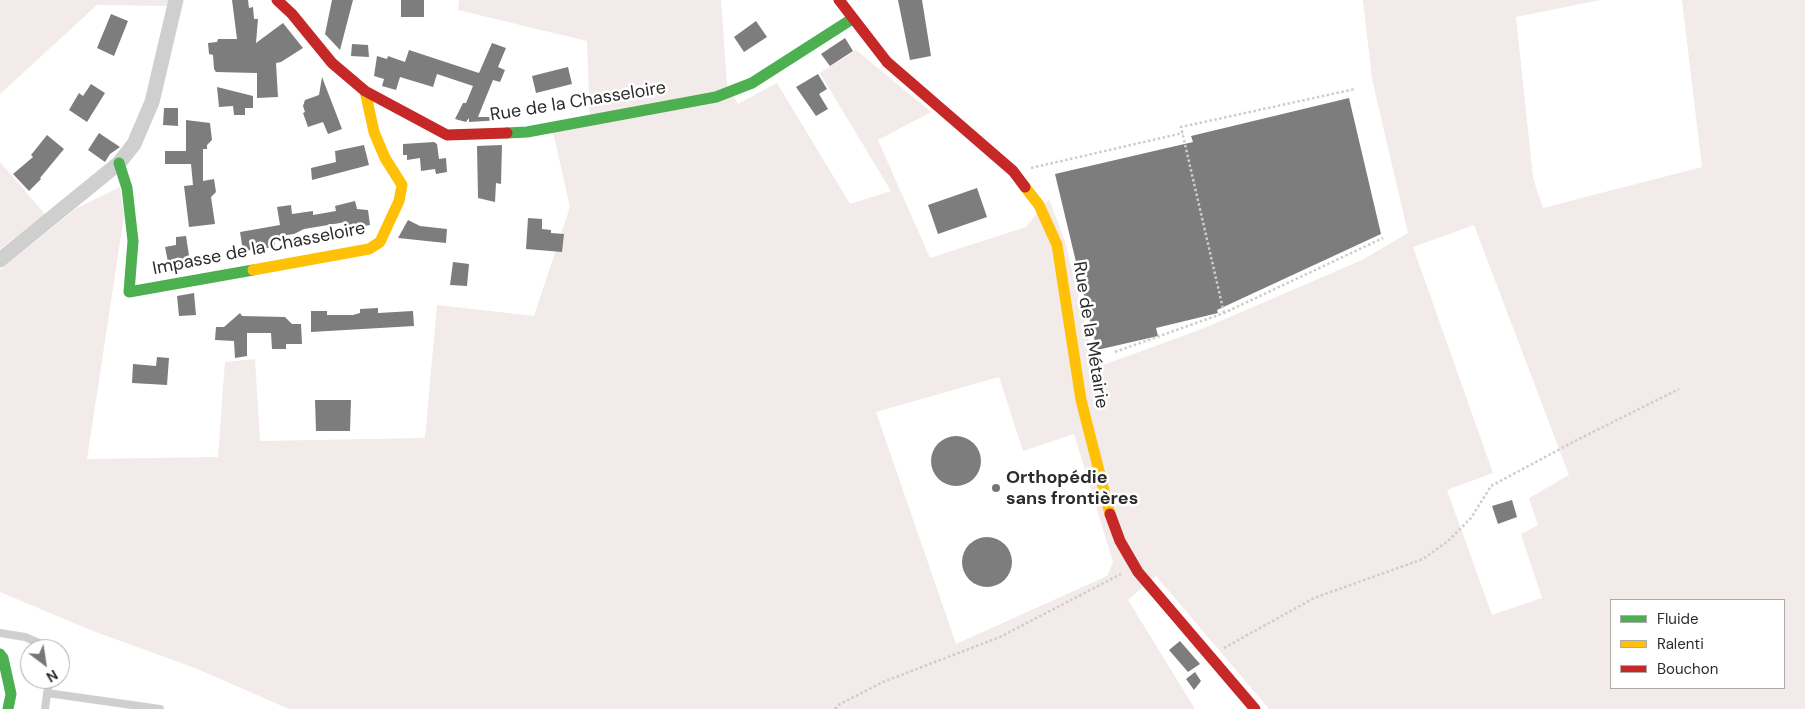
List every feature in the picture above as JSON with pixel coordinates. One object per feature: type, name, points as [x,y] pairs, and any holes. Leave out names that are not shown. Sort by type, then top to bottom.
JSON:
[{"type":"street","points":[[0,260],[119,163],[134,144],[152,102],[176,0]]},
{"type":"street","name":"Rue de la Chasseloire","points":[[277,0],[292,14],[332,63],[365,91],[447,135],[526,132],[716,97],[752,83],[852,19]]},
{"type":"street","name":"Rue de la Métairie","points":[[839,0],[887,62],[1013,171],[1040,205],[1057,245],[1082,400],[1106,503],[1120,541],[1134,564],[1255,709]]},
{"type":"street","name":"Impasse de la Chasseloire","points":[[119,163],[127,188],[133,241],[129,292],[369,249],[380,242],[399,201],[402,185],[385,158],[374,132],[365,91]]},
{"type":"street","points":[[0,654],[3,658],[11,694],[8,709]]},
{"type":"lane","points":[[0,634],[30,639]]},
{"type":"lane","points":[[45,709],[48,689]]},
{"type":"lane","points":[[48,693],[160,709]]},
{"type":"path","points":[[1224,313],[1181,126],[1355,89]]},
{"type":"path","points":[[1018,178],[1031,168],[1183,133]]},
{"type":"path","points":[[1115,352],[1224,313],[1383,238]]},
{"type":"path","points":[[1209,656],[1314,598],[1423,559],[1448,541],[1471,518],[1492,486],[1577,440],[1680,389]]},
{"type":"path","points":[[835,709],[884,682],[1000,637],[1104,585],[1134,564]]},
{"type":"shaded area","points":[[0,0],[170,0],[168,6],[97,5],[0,94]]},
{"type":"shaded area","points":[[459,0],[721,0],[727,85],[738,104],[777,83],[850,204],[891,191],[820,73],[856,50],[931,112],[878,140],[930,258],[1026,227],[1049,199],[1066,244],[1095,368],[1202,329],[1362,260],[1408,233],[1372,79],[1363,0],[1600,0],[1516,17],[1533,178],[1543,208],[1702,167],[1682,0],[1805,0],[1805,709],[1269,709],[1156,576],[1128,600],[1195,709],[289,709],[195,668],[93,631],[0,592],[0,270],[77,208],[120,187],[124,216],[87,459],[218,457],[225,362],[255,359],[260,441],[425,438],[437,305],[534,316],[570,207],[553,132],[590,125],[587,41],[458,10]],"holes":[[[1474,225],[1569,475],[1529,498],[1538,525],[1521,534],[1542,598],[1492,615],[1447,490],[1493,473],[1413,247]],[[999,377],[1023,451],[1074,434],[1113,562],[1107,576],[956,644],[876,412]]]},
{"type":"shaded area","points":[[0,162],[45,214],[0,249]]},
{"type":"building","points":[[232,0],[248,0],[249,8],[253,7],[254,19],[258,19],[256,43],[283,23],[303,48],[281,62],[276,63],[278,97],[257,98],[257,73],[216,72],[214,69],[213,55],[209,54],[208,43],[217,42],[218,39],[237,39]]},
{"type":"building","points":[[332,0],[353,0],[340,50],[325,34]]},
{"type":"building","points":[[401,0],[424,0],[424,17],[401,17]]},
{"type":"building","points":[[898,0],[922,0],[931,56],[910,60]]},
{"type":"building","points":[[111,14],[128,21],[114,56],[97,48]]},
{"type":"building","points":[[756,21],[767,37],[744,52],[734,37]]},
{"type":"building","points":[[845,38],[853,51],[830,66],[821,54]]},
{"type":"building","points":[[492,43],[506,48],[498,67],[505,70],[500,82],[493,80],[478,117],[501,117],[501,120],[469,122],[469,118],[466,122],[455,119],[463,103],[466,103],[473,86],[437,74],[433,87],[400,77],[396,90],[382,86],[384,79],[374,76],[377,56],[387,59],[388,56],[405,62],[409,50],[479,73]]},
{"type":"building","points":[[352,44],[368,45],[369,57],[351,56]]},
{"type":"building","points":[[568,67],[572,84],[536,93],[532,76]]},
{"type":"building","points":[[818,74],[827,89],[819,94],[828,109],[816,116],[796,87]]},
{"type":"building","points":[[322,77],[342,129],[328,134],[323,122],[308,127],[303,113],[305,112],[303,106],[305,100],[319,95]]},
{"type":"building","points":[[91,84],[105,93],[87,122],[69,110],[79,93],[83,96]]},
{"type":"building","points":[[217,87],[253,96],[253,108],[245,108],[245,115],[234,115],[233,106],[219,107]]},
{"type":"building","points":[[1349,98],[1381,234],[1217,310],[1218,313],[1156,328],[1158,336],[1097,350],[1055,174],[1193,142],[1191,136]]},
{"type":"building","points":[[164,108],[178,108],[178,126],[163,125]]},
{"type":"building","points":[[186,120],[210,123],[212,140],[207,145],[207,149],[203,149],[203,181],[214,179],[216,192],[211,197],[215,224],[189,227],[184,186],[193,185],[191,164],[165,164],[165,151],[186,151]]},
{"type":"building","points":[[99,133],[120,147],[110,154],[105,162],[88,150]]},
{"type":"building","points":[[47,135],[64,149],[41,179],[29,191],[13,174],[33,157],[31,155]]},
{"type":"building","points":[[434,142],[437,144],[439,159],[446,158],[447,172],[436,174],[435,169],[421,171],[420,158],[407,160],[407,155],[403,155],[403,144]]},
{"type":"building","points":[[364,145],[369,165],[312,180],[311,168],[336,162],[335,151]]},
{"type":"building","points":[[502,145],[501,184],[496,183],[495,202],[478,198],[477,146]]},
{"type":"building","points":[[977,188],[987,217],[938,234],[928,205]]},
{"type":"building","points":[[355,201],[357,209],[368,210],[370,225],[347,229],[346,222],[304,229],[294,234],[274,237],[275,247],[243,251],[240,232],[280,225],[277,207],[291,205],[292,214],[313,211],[313,215],[336,211],[335,206]]},
{"type":"building","points":[[528,218],[542,219],[542,229],[551,230],[551,233],[564,234],[562,252],[526,249]]},
{"type":"building","points":[[408,220],[420,226],[447,229],[446,243],[398,238]]},
{"type":"building","points":[[186,236],[190,262],[183,263],[184,270],[170,272],[165,247],[176,245],[176,237]]},
{"type":"building","points":[[453,262],[469,264],[467,286],[450,285]]},
{"type":"building","points":[[194,293],[196,315],[179,316],[177,296]]},
{"type":"building","points":[[378,308],[378,313],[413,311],[414,326],[311,332],[311,311],[327,311],[327,315],[353,315],[360,313],[360,309]]},
{"type":"building","points":[[240,313],[242,316],[285,317],[292,324],[301,324],[302,344],[286,344],[286,349],[272,349],[271,333],[247,333],[247,356],[235,358],[234,341],[215,340],[216,327],[224,327]]},
{"type":"building","points":[[157,357],[169,358],[167,385],[132,383],[133,364],[156,366]]},
{"type":"building","points":[[315,400],[351,400],[350,431],[316,431]]},
{"type":"building","points":[[951,436],[961,436],[974,443],[981,456],[981,466],[974,479],[961,486],[951,486],[942,482],[935,475],[931,466],[931,456],[935,447],[942,440]]},
{"type":"building","points":[[1512,500],[1517,517],[1498,524],[1492,506]]},
{"type":"building","points":[[982,537],[992,537],[1005,544],[1012,557],[1012,567],[1005,580],[992,587],[982,587],[973,583],[966,576],[962,567],[962,557],[966,548],[973,541]]},
{"type":"building","points":[[1180,641],[1200,664],[1188,672],[1169,650]]},
{"type":"building","points":[[1195,672],[1201,681],[1194,690],[1186,679]]},
{"type":"traffic: fast","points":[[507,133],[527,132],[716,97],[752,83],[852,19]]},
{"type":"traffic: fast","points":[[119,163],[127,188],[133,241],[129,292],[253,270]]},
{"type":"traffic: fast","points":[[0,654],[3,658],[11,694],[8,709]]},
{"type":"traffic: slow","points":[[253,270],[369,249],[380,242],[399,201],[402,185],[385,158],[374,132],[365,91]]},
{"type":"traffic: slow","points":[[1025,187],[1039,205],[1057,245],[1081,400],[1110,514]]},
{"type":"traffic: jam","points":[[277,0],[292,14],[332,63],[365,91],[447,135],[507,133]]},
{"type":"traffic: jam","points":[[839,0],[887,62],[1013,171],[1025,187]]},
{"type":"traffic: jam","points":[[1110,514],[1120,541],[1138,572],[1255,709]]},
{"type":"place","name":"Orthopédie sans frontières","points":[[996,488]]}]
